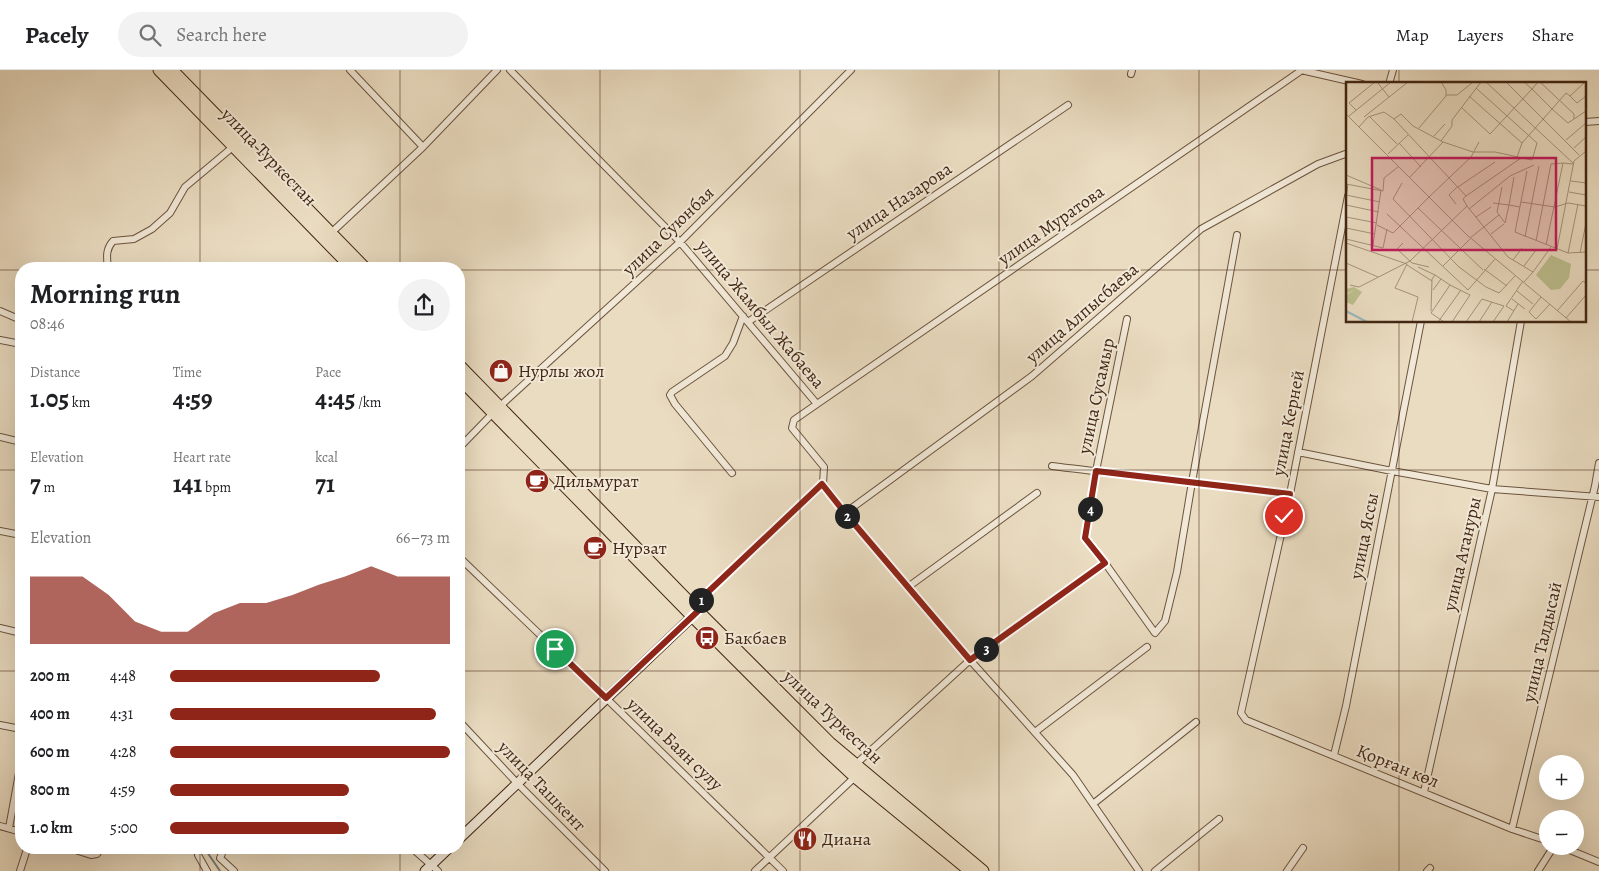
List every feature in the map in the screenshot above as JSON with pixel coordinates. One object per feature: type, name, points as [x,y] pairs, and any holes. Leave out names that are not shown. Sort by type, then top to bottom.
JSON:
[{"type":"highway","name":"улица Туркестан","points":[[159,70],[346,262]]},
{"type":"highway","name":"улица Туркестан","points":[[172,70],[359,262]]},
{"type":"highway","name":"улица Туркестан","points":[[465,372],[496,410]]},
{"type":"highway","name":"улица Туркестан","points":[[465,383],[496,410],[825,749],[855,777],[970,871]]},
{"type":"highway","name":"улица Туркестан","points":[[695,614],[830,743],[983,871]]},
{"type":"street","points":[[350,70],[423,147]]},
{"type":"street","points":[[331,233],[423,147],[497,70]]},
{"type":"street","name":"улица Жамбыл Жабаева","points":[[510,70],[680,242],[817,404],[794,420],[792,428],[824,467],[822,484]]},
{"type":"street","name":"улица Суюнбая","points":[[465,442],[496,410],[680,242],[851,70]]},
{"type":"street","points":[[1302,70],[1322,72],[1355,82]]},
{"type":"street","name":"улица Муратова","points":[[817,404],[1302,70]]},
{"type":"street","name":"улица Назарова","points":[[746,319],[1068,105]]},
{"type":"street","points":[[1586,122],[1599,122]]},
{"type":"street","points":[[108,262],[108,247],[113,241],[134,239],[152,229],[170,213],[185,187],[234,146]]},
{"type":"street","name":"улица Алпысбаева","points":[[845,513],[1032,376],[1201,229],[1318,164],[1346,154]]},
{"type":"street","name":"улица Керней","points":[[1240,713],[1290,494],[1346,206]]},
{"type":"street","points":[[856,764],[970,660],[1105,563],[1155,633],[1165,621],[1177,572],[1237,235]]},
{"type":"street","points":[[0,311],[15,317]]},
{"type":"street","points":[[732,473],[675,404],[670,395],[725,356],[746,319]]},
{"type":"street","name":"улица Сусамыр","points":[[1105,563],[1085,538],[1096,471],[1127,319]]},
{"type":"street","name":"улица Яссы","points":[[1334,755],[1346,706],[1421,322]]},
{"type":"street","name":"улица Атануры","points":[[1424,792],[1492,489],[1521,322]]},
{"type":"street","points":[[0,340],[15,343]]},
{"type":"street","points":[[0,437],[15,441]]},
{"type":"street","points":[[1298,452],[1492,489],[1595,497]]},
{"type":"street","name":"улица Талдысай","points":[[1512,829],[1595,497],[1599,463]]},
{"type":"street","points":[[1052,466],[1290,494]]},
{"type":"street","points":[[465,833],[695,614],[698,603],[708,592],[822,484],[970,660],[1073,775],[1138,871]]},
{"type":"street","points":[[908,587],[1036,493]]},
{"type":"street","points":[[0,531],[15,534]]},
{"type":"street","name":"улица Баян сулу","points":[[465,563],[783,871]]},
{"type":"street","points":[[0,628],[15,632]]},
{"type":"street","points":[[1036,732],[1147,647]]},
{"type":"street","name":"Қорған көл","points":[[1240,713],[1246,720],[1512,829],[1539,838]]},
{"type":"street","points":[[1093,804],[1196,722]]},
{"type":"street","points":[[0,725],[15,728]]},
{"type":"street","name":"улица Ташкент","points":[[465,727],[604,871]]},
{"type":"street","points":[[755,871],[855,777]]},
{"type":"street","points":[[9,828],[15,795]]},
{"type":"street","points":[[1155,871],[1219,819]]},
{"type":"street","points":[[0,826],[15,830]]},
{"type":"street","points":[[1287,871],[1304,848]]},
{"type":"street","points":[[20,871],[25,854]]},
{"type":"street","points":[[222,854],[220,858],[234,871]]},
{"type":"street","points":[[418,854],[431,869],[444,854]]},
{"type":"street","points":[[198,855],[207,871]]},
{"type":"street","points":[[1538,871],[1548,855]]},
{"type":"street","points":[[1582,855],[1599,862]]},
{"type":"waterway","points":[[208,854],[220,871]]},
{"type":"place","name":"Нурлы жол","points":[[501,371]]},
{"type":"place","name":"Дильмурат","points":[[537,481]]},
{"type":"place","name":"Нурзат","points":[[595,548]]},
{"type":"place","name":"Бакбаев","points":[[707,638]]},
{"type":"place","name":"Диана","points":[[805,839]]},
{"type":"route","points":[[555,649],[606,698],[698,611],[698,603],[708,592],[822,484],[970,660],[1105,563],[1085,538],[1096,471],[1290,494],[1284,516]]}]
